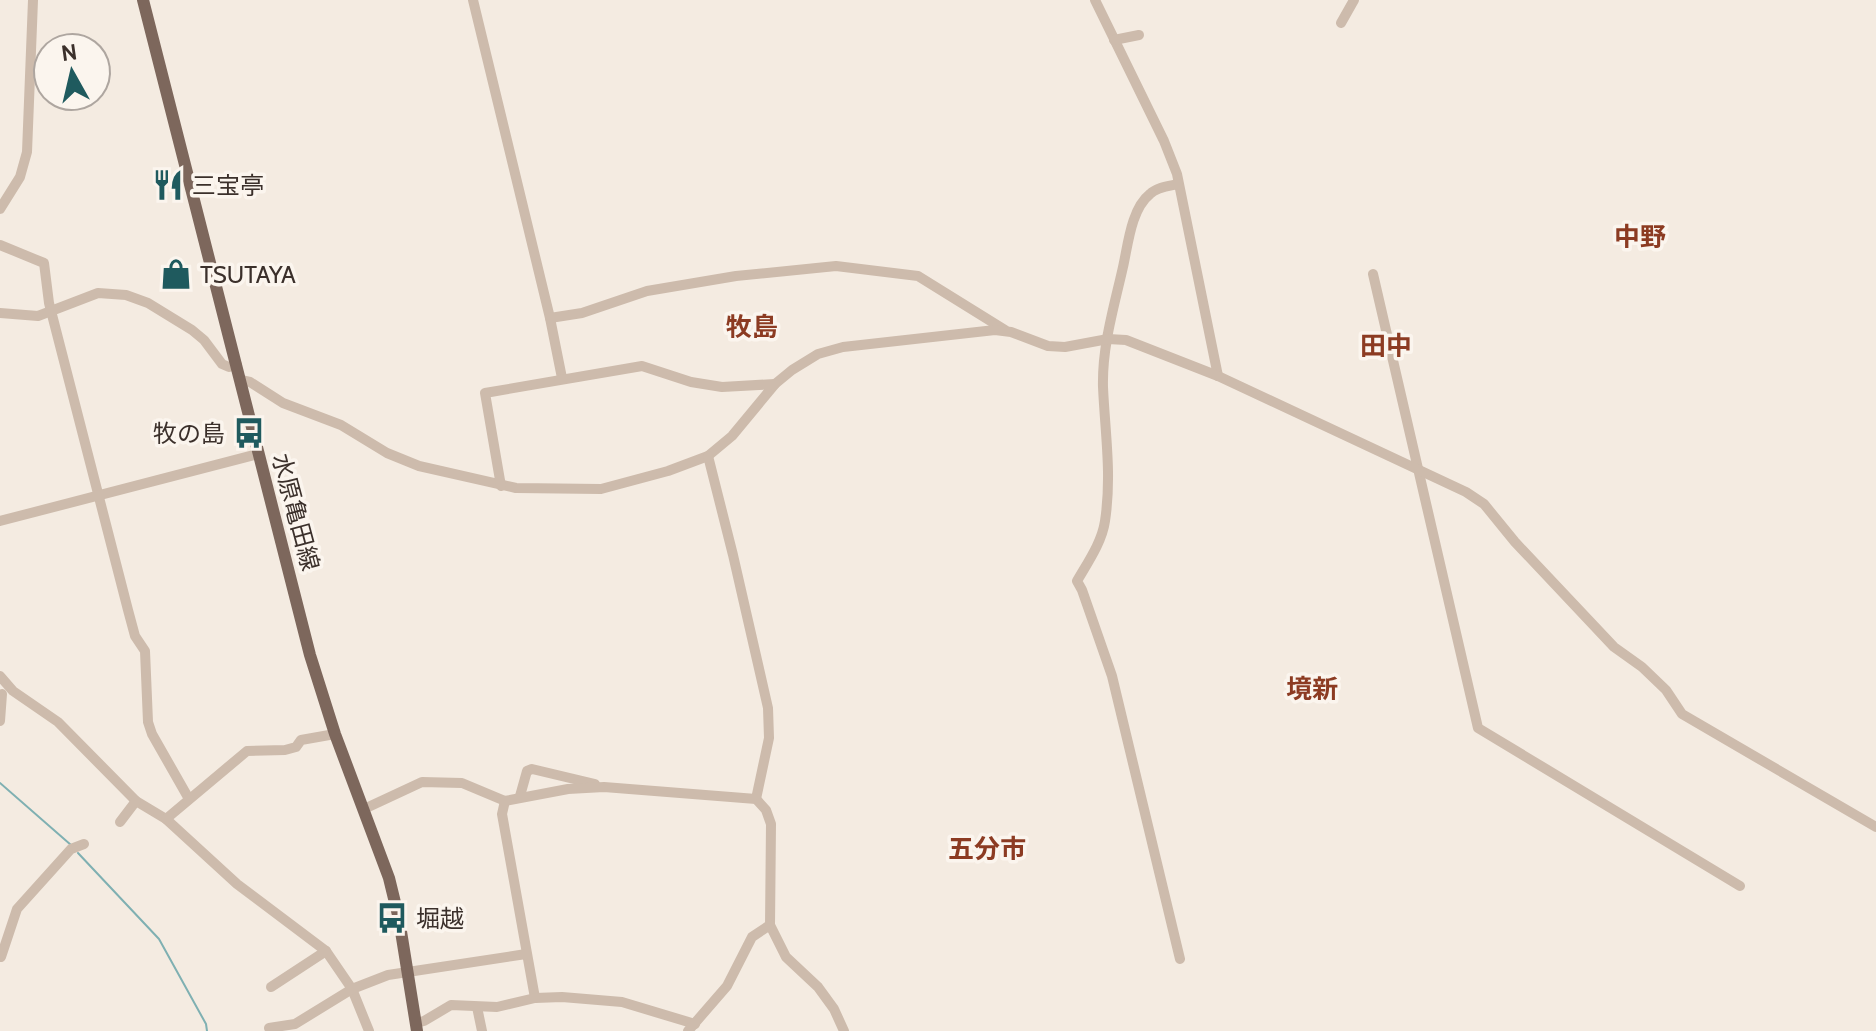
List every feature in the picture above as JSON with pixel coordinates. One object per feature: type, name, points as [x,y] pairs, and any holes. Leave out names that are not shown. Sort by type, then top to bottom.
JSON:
[{"type":"main road","name":"水原亀田線","points":[[143,0],[310,655],[335,734],[389,878],[416,1027]]},
{"type":"street","points":[[0,209],[20,177],[27,152],[33,0]]},
{"type":"street","points":[[473,0],[562,378]]},
{"type":"street","points":[[1095,0],[1164,141],[1178,184],[1218,376]]},
{"type":"street","points":[[1341,23],[1354,0]]},
{"type":"street","points":[[1114,40],[1139,35]]},
{"type":"street","points":[[1178,184],[1151,192],[1143,201],[1129,236],[1107,339],[1103,385],[1109,470],[1105,522],[1077,581],[1112,676],[1180,959]]},
{"type":"street","points":[[0,245],[44,263],[52,311],[135,636],[145,651],[148,722],[189,799]]},
{"type":"street","points":[[550,318],[582,313],[647,291],[736,276],[836,266],[918,276],[1006,331],[1048,346],[1065,347],[1107,339],[1126,340],[1218,376],[1466,492],[1484,504],[1563,595],[1614,647],[1642,667],[1666,690],[1682,714],[1876,827]]},
{"type":"street","points":[[1373,274],[1478,728],[1740,886]]},
{"type":"street","points":[[0,313],[29,317],[98,293],[126,295],[148,303],[192,330],[222,364],[229,367],[237,365]]},
{"type":"street","points":[[241,380],[250,382],[283,403],[341,425],[387,453],[419,466],[501,486],[545,490],[601,489],[668,471],[708,456],[732,436],[775,384],[818,354],[843,347],[1006,331]]},
{"type":"street","points":[[501,486],[485,393],[642,366],[691,382],[722,387],[775,384]]},
{"type":"street","points":[[0,521],[258,454]]},
{"type":"street","points":[[708,456],[768,708],[769,738],[756,799]]},
{"type":"street","points":[[0,676],[5,693],[0,721]]},
{"type":"street","points":[[5,693],[58,722],[136,801],[166,819],[237,884],[326,951],[352,989],[369,1031]]},
{"type":"street","points":[[166,819],[247,751],[285,750],[296,747],[301,740],[335,734]]},
{"type":"street","points":[[520,796],[522,782],[527,771],[532,769],[604,787]]},
{"type":"street","points":[[364,809],[422,782],[462,783],[505,801],[568,789],[604,787],[756,799],[766,810],[771,824],[770,925],[786,957],[818,987],[834,1009],[844,1031]]},
{"type":"street","points":[[120,822],[136,801]]},
{"type":"street","points":[[505,801],[502,814],[535,998]]},
{"type":"street","points":[[1,957],[17,909],[71,849],[84,844]]},
{"type":"street","points":[[416,1027],[451,1005],[497,1007],[535,998],[622,1002],[692,1027],[727,986],[752,937],[770,925]]},
{"type":"street","points":[[271,987],[326,951]]},
{"type":"street","points":[[269,1028],[295,1024],[352,989],[375,979],[407,970],[526,954]]},
{"type":"street","points":[[477,1007],[482,1031]]},
{"type":"waterway","points":[[0,783],[71,845]]},
{"type":"waterway","points":[[78,853],[159,939],[207,1031]]},
{"type":"place","name":"三宝亭","points":[[168,185]]},
{"type":"place","name":"TSUTAYA","points":[[176,274]]},
{"type":"place","name":"牧の島","points":[[249,433]]},
{"type":"place","name":"堀越","points":[[392,918]]},
{"type":"district","name":"中野","points":[[1640,237]]},
{"type":"district","name":"牧島","points":[[752,327]]},
{"type":"district","name":"田中","points":[[1386,346]]},
{"type":"district","name":"境新","points":[[1312,689]]},
{"type":"district","name":"五分市","points":[[987,849]]}]
